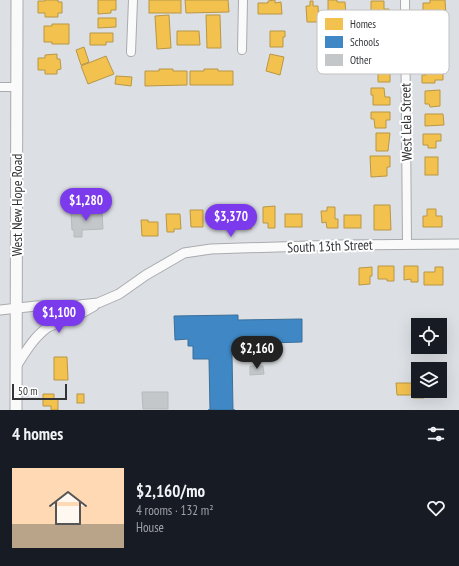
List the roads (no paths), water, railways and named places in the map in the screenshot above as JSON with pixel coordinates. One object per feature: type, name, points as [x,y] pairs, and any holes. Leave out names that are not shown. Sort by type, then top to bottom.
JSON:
[{"type":"main road","name":"West New Hope Road","points":[[16,410],[17,0]]},
{"type":"street","points":[[131,52],[133,0]]},
{"type":"street","points":[[242,50],[243,0]]},
{"type":"street","name":"West Lela Street","points":[[405,0],[405,10]]},
{"type":"street","name":"West Lela Street","points":[[406,74],[407,244]]},
{"type":"street","points":[[0,86],[17,87]]},
{"type":"street","name":"South 13th Street","points":[[0,310],[17,307],[98,303],[119,294],[146,275],[184,253],[211,250],[340,245],[459,244]]},
{"type":"street","points":[[17,366],[30,344],[44,330],[80,314],[98,303]]}]
